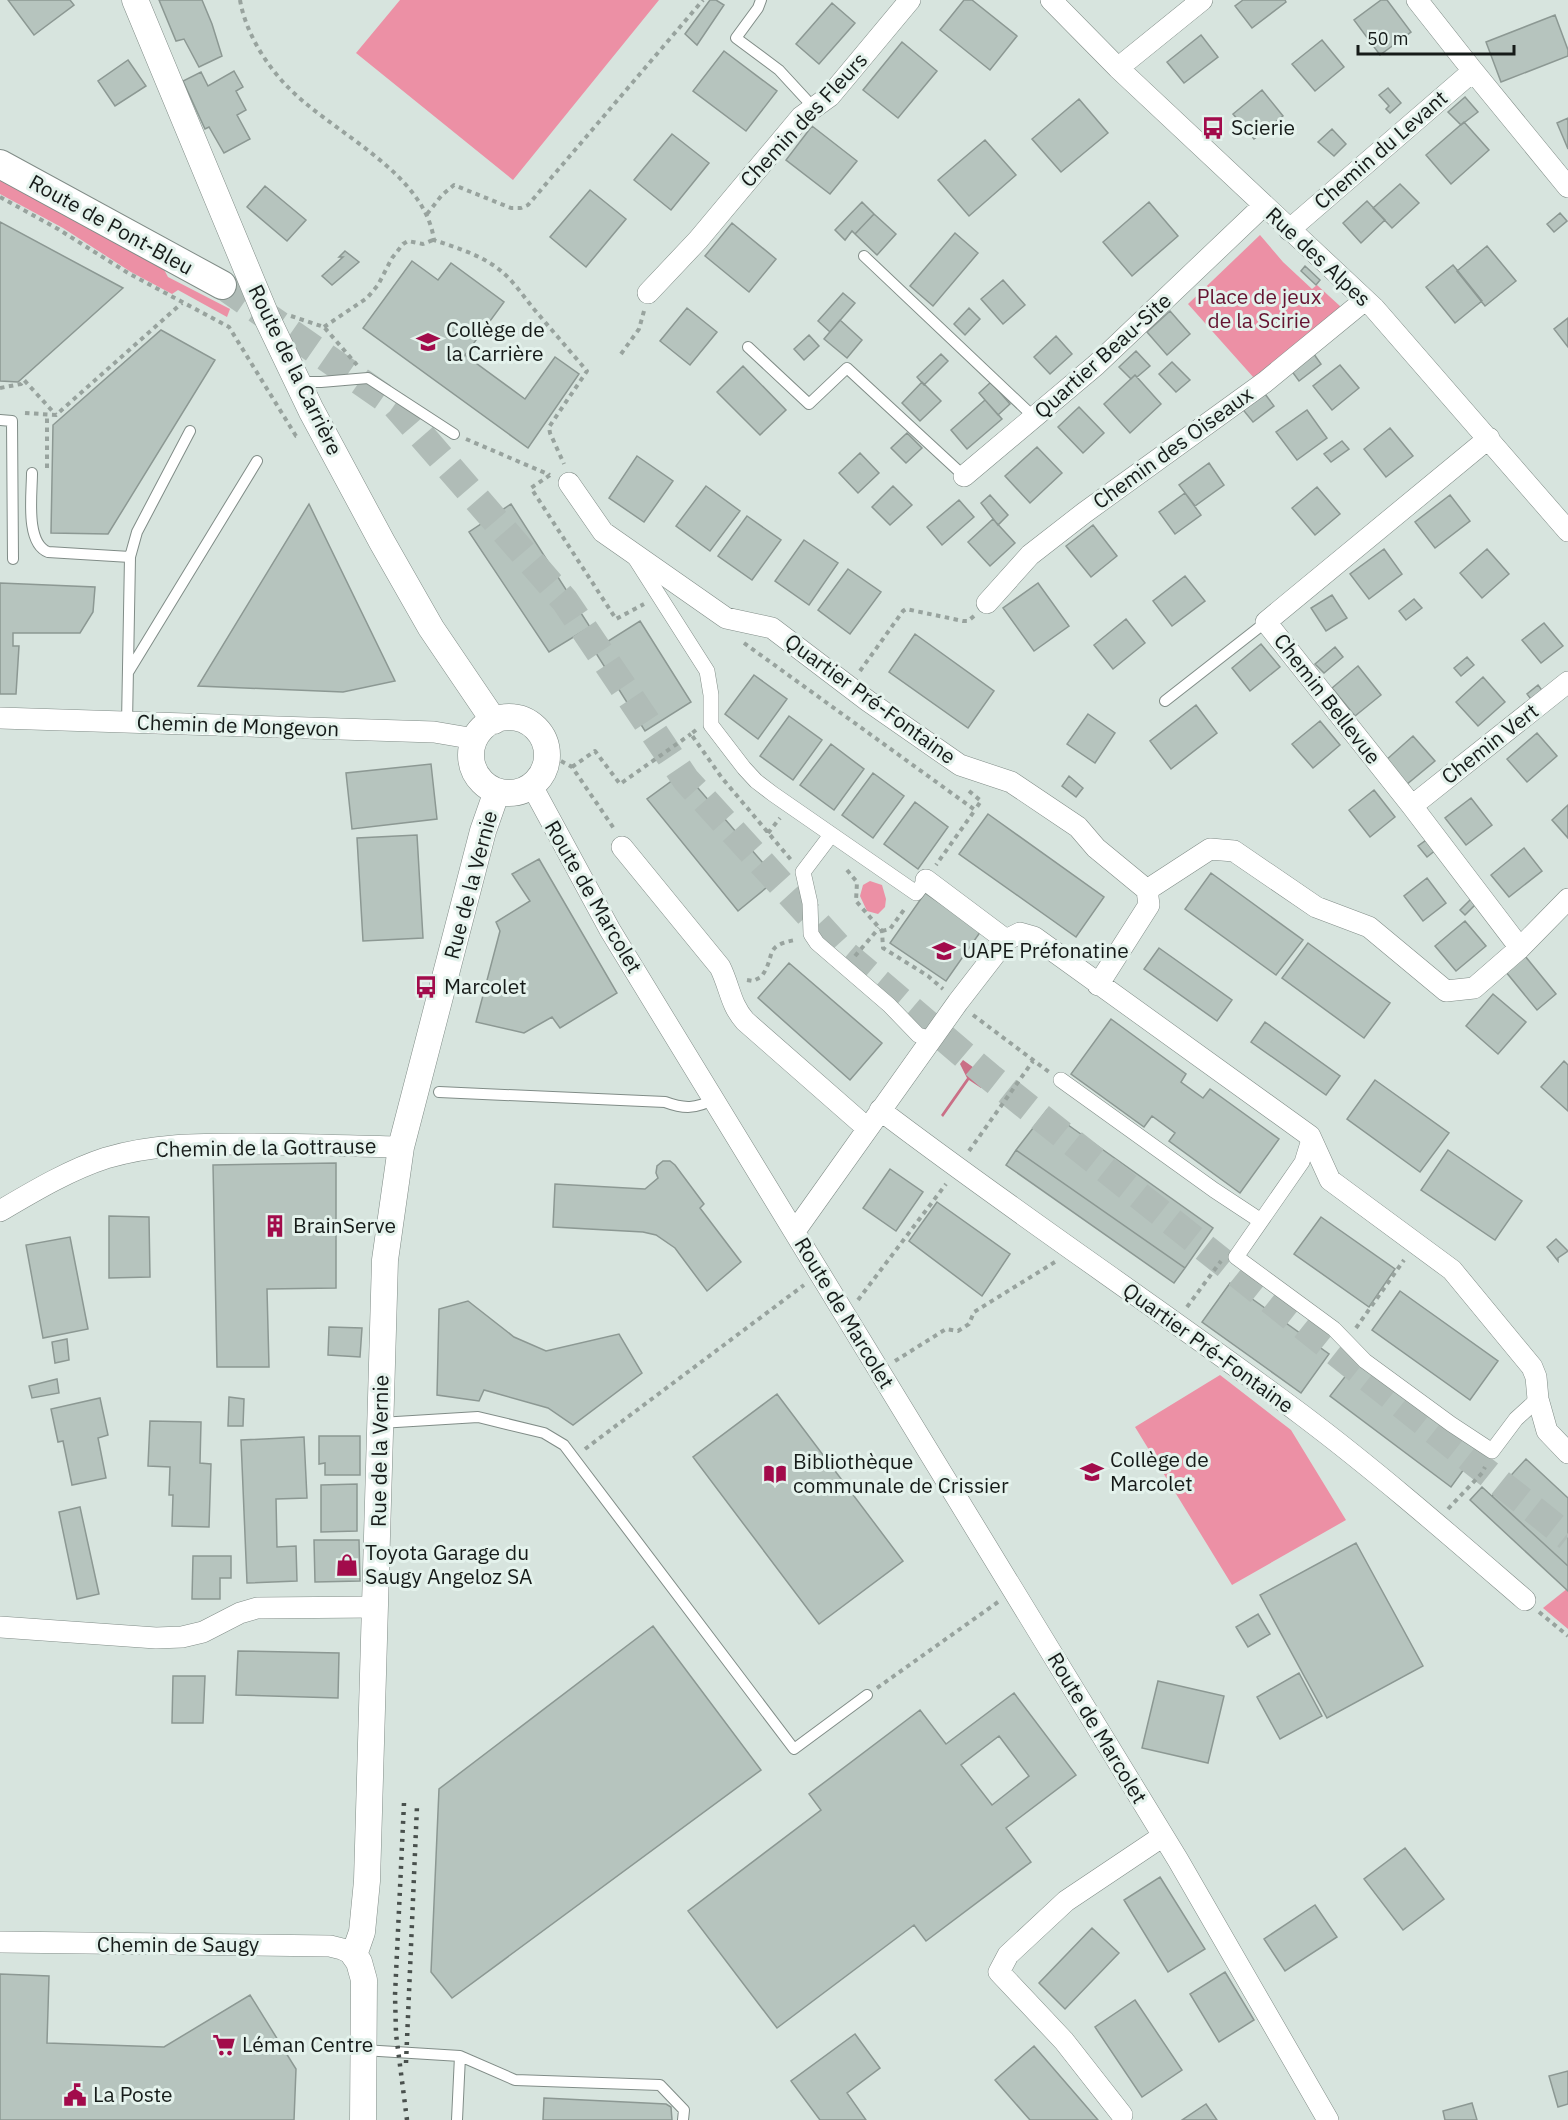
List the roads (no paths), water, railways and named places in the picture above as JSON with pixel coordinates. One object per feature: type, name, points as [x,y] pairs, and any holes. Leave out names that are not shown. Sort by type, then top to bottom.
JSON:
[{"type":"main road","name":"Route de Pont-Bleu","points":[[0,164],[222,285]]},
{"type":"street","name":"Route de la Carrière","points":[[135,0],[262,308],[297,382],[382,542],[431,628],[494,721]]},
{"type":"street","name":"Chemin des Fleurs","points":[[648,293],[698,240],[801,117],[830,96],[910,0]]},
{"type":"street","name":"Rue des Alpes","points":[[1051,0],[1118,68],[1365,300],[1489,438],[1568,531]]},
{"type":"street","points":[[1118,68],[1202,0]]},
{"type":"street","points":[[1417,0],[1568,187]]},
{"type":"street","name":"Chemin du Levant","points":[[1289,230],[1473,71]]},
{"type":"street","name":"Quartier Beau-Site","points":[[964,476],[1036,418],[1096,365],[1263,206]]},
{"type":"street","name":"Chemin des Oiseaux","points":[[987,603],[1039,548],[1265,382],[1365,300]]},
{"type":"street","name":"Chemin Bellevue","points":[[1489,438],[1266,622],[1412,806],[1520,948]]},
{"type":"street","name":"Quartier Pré-Fontaine","points":[[560,479],[603,532],[726,618],[772,628],[960,765],[1011,782],[1078,827],[1096,848],[1147,890]]},
{"type":"street","points":[[632,552],[706,671],[711,695],[711,725],[756,781],[831,835],[1006,940]]},
{"type":"street","name":"Chemin Vert","points":[[1412,806],[1568,682]]},
{"type":"street","points":[[506,717],[518,718],[529,723],[542,736],[547,753],[546,766],[541,777],[532,786],[509,793],[497,791],[486,785],[475,770],[472,751],[475,739],[486,725],[494,721],[506,717]]},
{"type":"street","name":"Chemin de Mongevon","points":[[0,718],[434,732],[475,739]]},
{"type":"street","name":"Route de Marcolet","points":[[532,786],[610,930],[1163,1836],[1328,2120]]},
{"type":"street","name":"Rue de la Vernie","points":[[354,1955],[362,1932],[367,1881],[385,1260],[401,1147],[483,831],[497,791]]},
{"type":"street","points":[[831,835],[803,872],[810,903],[812,934],[817,943],[889,1005],[918,1035],[931,1039]]},
{"type":"street","points":[[622,847],[720,967],[736,1010],[745,1021],[867,1128]]},
{"type":"street","points":[[1098,985],[1149,905],[1147,890],[1210,849],[1234,851],[1316,907],[1370,927],[1446,991],[1474,988],[1520,948],[1568,899]]},
{"type":"street","points":[[795,1231],[931,1039],[1006,940],[1020,933],[1034,937],[1310,1136],[1330,1180],[1452,1270],[1532,1366],[1547,1431],[1568,1453]]},
{"type":"street","points":[[1061,1080],[1260,1221]]},
{"type":"street","name":"Quartier Pré-Fontaine","points":[[880,1110],[957,1168],[1303,1416],[1436,1522],[1525,1600]]},
{"type":"street","points":[[1310,1136],[1302,1162],[1236,1257],[1334,1329],[1365,1361],[1450,1424],[1492,1451],[1516,1419],[1539,1399]]},
{"type":"street","name":"Chemin de la Gottrause","points":[[0,1210],[39,1188],[104,1159],[160,1146],[309,1144],[401,1147]]},
{"type":"street","points":[[0,1627],[156,1638],[182,1637],[203,1632],[240,1613],[257,1608],[375,1607]]},
{"type":"street","points":[[1122,2115],[1064,2041],[999,1972],[1008,1955],[1066,1901],[1163,1836]]},
{"type":"street","name":"Chemin de Saugy","points":[[0,1942],[330,1946],[354,1955]]},
{"type":"street","points":[[354,1955],[359,1962],[364,1980],[363,2120]]},
{"type":"lane","points":[[761,0],[758,8],[736,38],[779,70],[814,108]]},
{"type":"lane","points":[[864,256],[1036,418]]},
{"type":"lane","points":[[748,347],[809,404],[847,368],[964,476]]},
{"type":"lane","points":[[297,382],[368,378],[454,434]]},
{"type":"lane","points":[[0,420],[12,421],[13,559]]},
{"type":"lane","points":[[127,723],[130,557],[137,532],[190,431]]},
{"type":"lane","points":[[128,672],[257,461]]},
{"type":"lane","points":[[32,473],[32,529],[35,542],[41,549],[48,552],[130,557]]},
{"type":"lane","points":[[1165,701],[1266,622]]},
{"type":"lane","points":[[439,1092],[665,1102],[681,1108],[703,1105],[714,1099]]},
{"type":"lane","points":[[380,1423],[478,1417],[544,1433],[564,1445],[795,1749],[867,1695]]},
{"type":"lane","points":[[363,2050],[460,2056],[515,2080],[660,2085],[684,2110],[683,2120]]},
{"type":"lane","points":[[457,2120],[460,2056]]},
{"type":"tunnel","points":[[222,285],[396,406],[565,601],[686,780],[843,952],[990,1077],[1568,1537]]},
{"type":"railway","points":[[404,1803],[395,1995],[396,2034],[407,2120]]},
{"type":"railway","points":[[406,2063],[417,1806]]},
{"type":"place","name":"Scierie","points":[[1213,128]]},
{"type":"place","name":"Collège de la Carrière","points":[[428,342]]},
{"type":"place","name":"UAPE Préfonatine","points":[[944,951]]},
{"type":"place","name":"Marcolet","points":[[426,987]]},
{"type":"place","name":"BrainServe","points":[[275,1226]]},
{"type":"place","name":"Collège de Marcolet","points":[[1092,1472]]},
{"type":"place","name":"Bibliothèque communale de Crissier","points":[[775,1474]]},
{"type":"place","name":"Toyota Garage du Saugy Angeloz SA","points":[[347,1565]]},
{"type":"place","name":"Léman Centre","points":[[224,2045]]},
{"type":"place","name":"La Poste","points":[[75,2095]]},
{"type":"park label","name":"Place de jeux de la Scirie","points":[[1259,309]]}]
